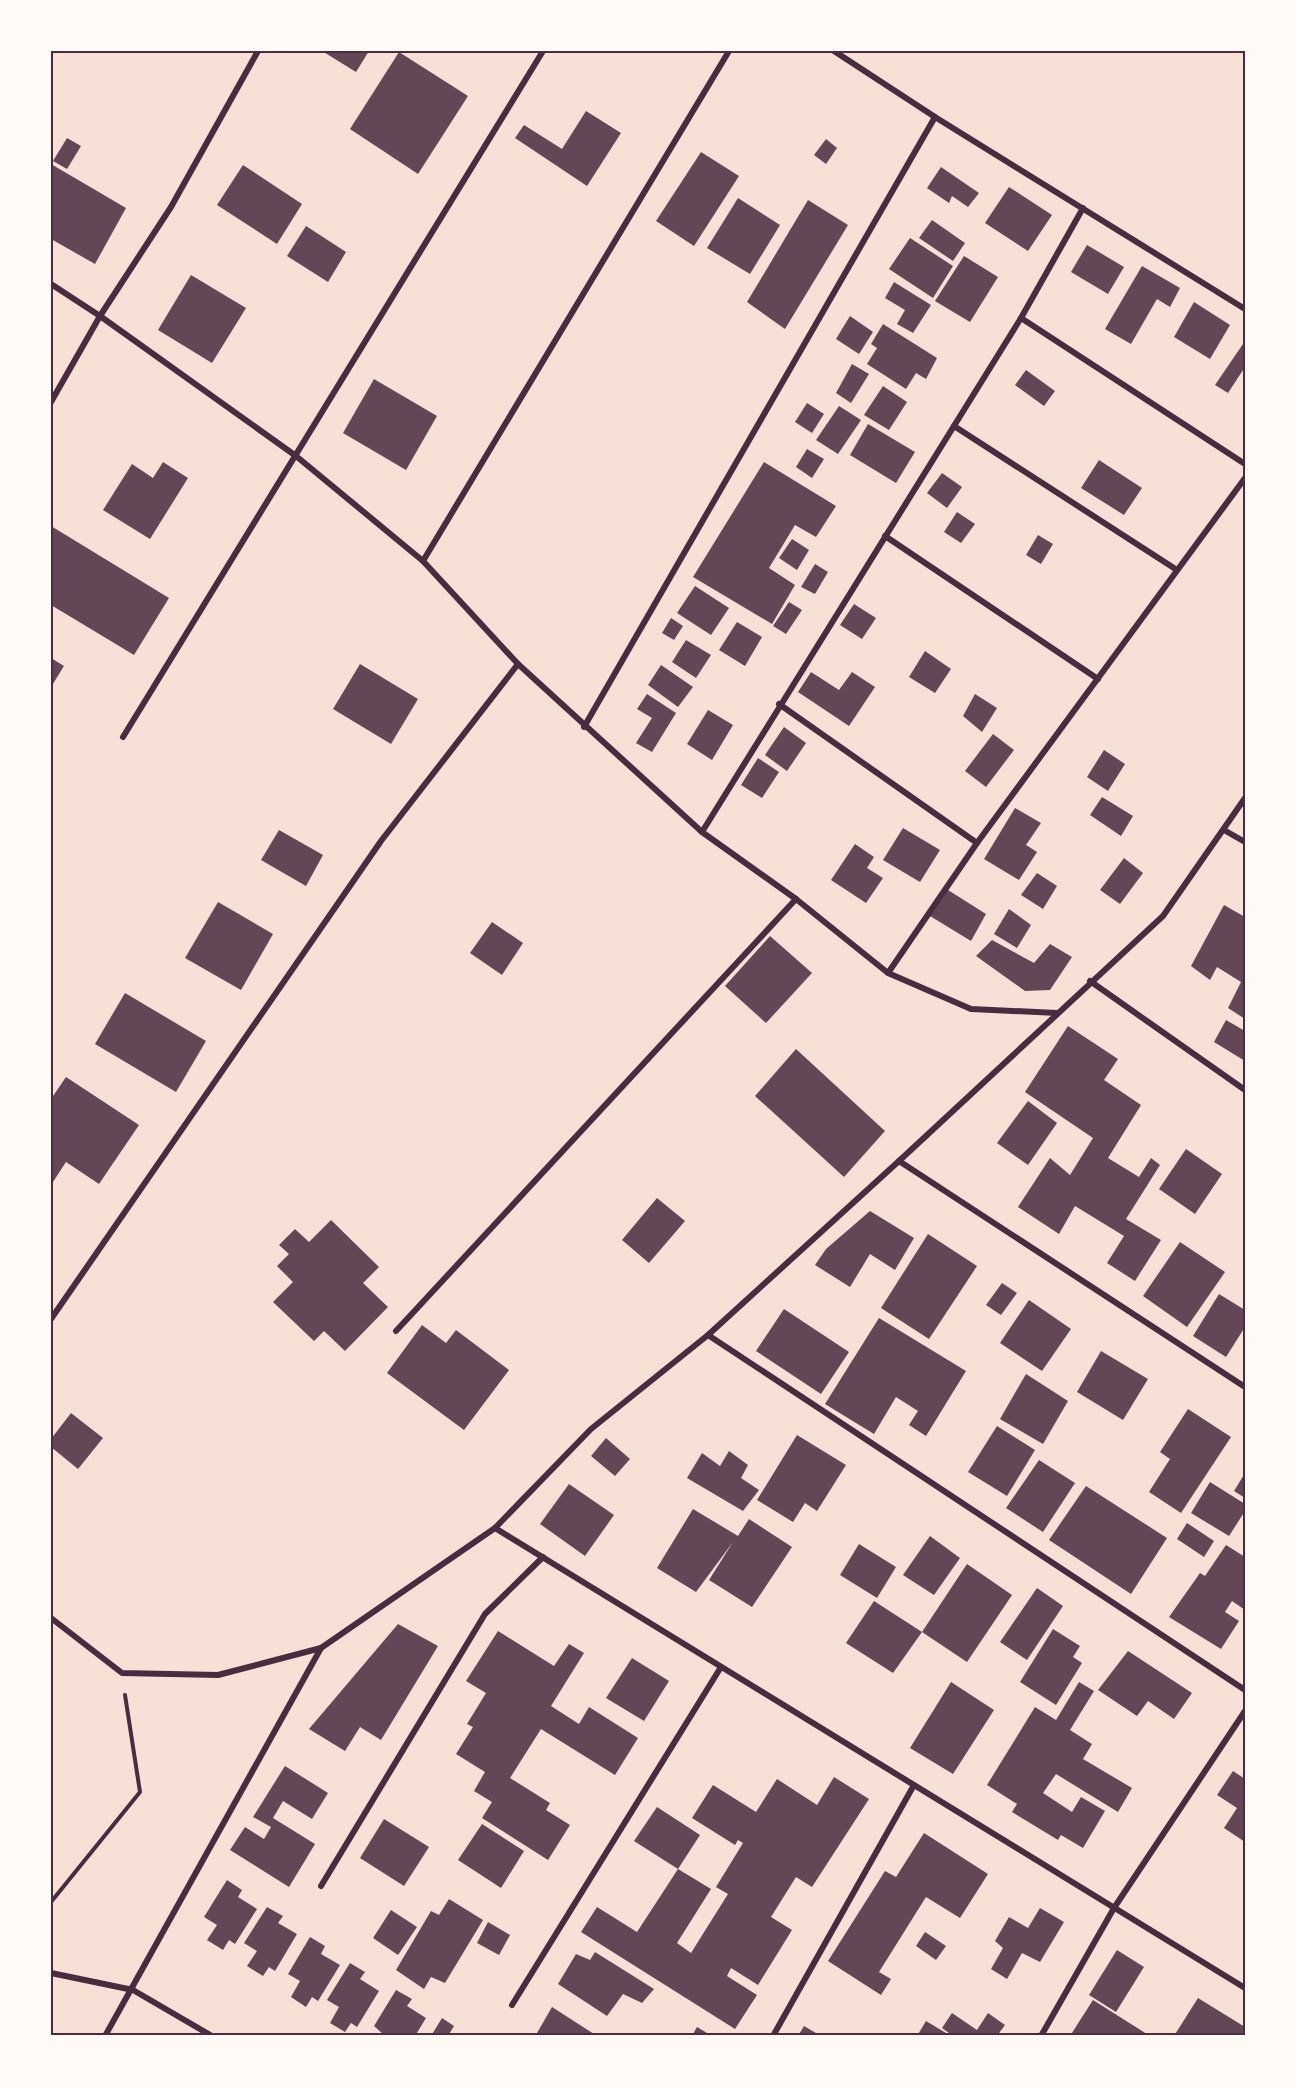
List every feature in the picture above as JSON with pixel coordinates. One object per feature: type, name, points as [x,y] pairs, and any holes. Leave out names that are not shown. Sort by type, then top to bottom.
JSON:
[{"type":"street","points":[[51,402],[100,316],[171,207],[258,51]]},
{"type":"street","points":[[123,737],[543,51]]},
{"type":"street","points":[[423,561],[729,51]]},
{"type":"street","points":[[834,51],[934,117],[1245,309]]},
{"type":"street","points":[[584,727],[934,117]]},
{"type":"street","points":[[702,832],[779,704],[1021,318],[1083,208]]},
{"type":"street","points":[[51,284],[100,316],[296,456],[423,561],[518,664],[584,727],[702,832],[796,899],[888,973],[971,1009],[1058,1013]]},
{"type":"street","points":[[1021,318],[1245,464]]},
{"type":"street","points":[[954,426],[1177,570]]},
{"type":"street","points":[[888,973],[977,843],[1245,478]]},
{"type":"street","points":[[885,536],[1098,678]]},
{"type":"street","points":[[51,1319],[381,841],[518,664]]},
{"type":"street","points":[[779,704],[977,843]]},
{"type":"street","points":[[51,1618],[122,1673],[218,1676],[321,1648],[495,1528],[591,1429],[708,1335],[898,1161],[1090,981],[1163,916],[1245,798]]},
{"type":"street","points":[[1224,830],[1245,842]]},
{"type":"street","points":[[396,1330],[796,899]]},
{"type":"street","points":[[1090,981],[1245,1090]]},
{"type":"street","points":[[898,1161],[1245,1388]]},
{"type":"street","points":[[708,1335],[1245,1690]]},
{"type":"street","points":[[495,1528],[1245,1988]]},
{"type":"street","points":[[321,1886],[486,1614],[543,1557]]},
{"type":"street","points":[[105,2036],[133,1990],[321,1648]]},
{"type":"street","points":[[512,2005],[721,1667]]},
{"type":"street","points":[[1041,2036],[1114,1908],[1245,1711]]},
{"type":"street","points":[[773,2036],[914,1785]]},
{"type":"street","points":[[51,1973],[133,1990],[212,2036]]},
{"type":"path","points":[[51,1902],[140,1792],[122,1673]]},
{"type":"building","points":[[322,51],[369,51],[356,72]]},
{"type":"building","points":[[399,52],[468,96],[418,174],[350,129]]},
{"type":"building","points":[[586,111],[621,133],[587,186],[515,138],[524,125],[562,149]]},
{"type":"building","points":[[67,138],[81,146],[67,169],[53,161]]},
{"type":"building","points":[[826,139],[837,148],[826,164],[814,155]]},
{"type":"building","points":[[701,152],[739,176],[694,246],[656,221]]},
{"type":"building","points":[[51,164],[126,208],[95,264],[51,239]]},
{"type":"building","points":[[243,165],[302,204],[277,244],[217,205]]},
{"type":"building","points":[[941,167],[979,193],[968,207],[952,196],[949,203],[927,188]]},
{"type":"building","points":[[1009,187],[1052,215],[1028,251],[985,223]]},
{"type":"building","points":[[738,198],[780,225],[750,274],[707,248]]},
{"type":"building","points":[[808,200],[848,225],[785,329],[747,302]]},
{"type":"building","points":[[932,220],[965,243],[953,261],[919,238]]},
{"type":"building","points":[[306,226],[346,252],[328,282],[287,256]]},
{"type":"building","points":[[910,238],[953,266],[933,298],[889,269]]},
{"type":"building","points":[[1087,245],[1124,267],[1108,294],[1071,272]]},
{"type":"building","points":[[964,256],[998,277],[970,322],[935,301]]},
{"type":"building","points":[[1142,266],[1180,288],[1170,307],[1157,299],[1131,344],[1105,329]]},
{"type":"building","points":[[191,275],[246,308],[212,363],[158,330]]},
{"type":"building","points":[[894,282],[931,305],[913,333],[897,324],[905,310],[885,298]]},
{"type":"building","points":[[1194,302],[1230,325],[1210,359],[1174,337]]},
{"type":"building","points":[[850,316],[873,332],[859,354],[836,339]]},
{"type":"building","points":[[883,324],[937,358],[926,379],[916,373],[906,389],[867,364],[877,348],[871,344]]},
{"type":"building","points":[[1245,341],[1245,367],[1228,393],[1215,385]]},
{"type":"building","points":[[852,364],[869,374],[851,403],[836,393]]},
{"type":"building","points":[[1026,370],[1055,391],[1044,406],[1015,385]]},
{"type":"building","points":[[374,379],[437,416],[406,470],[343,433]]},
{"type":"building","points":[[883,386],[907,402],[889,430],[864,415]]},
{"type":"building","points":[[807,403],[824,414],[812,433],[795,422]]},
{"type":"building","points":[[839,406],[861,420],[838,454],[816,440]]},
{"type":"building","points":[[868,424],[915,452],[896,483],[850,455]]},
{"type":"building","points":[[807,449],[824,459],[812,478],[796,467]]},
{"type":"building","points":[[1099,460],[1142,488],[1124,515],[1081,488]]},
{"type":"building","points":[[163,462],[188,478],[150,539],[103,510],[132,464],[153,478]]},
{"type":"building","points":[[764,462],[836,506],[816,537],[795,525],[769,568],[795,585],[772,624],[693,577]]},
{"type":"building","points":[[942,473],[962,487],[947,508],[927,493]]},
{"type":"building","points":[[957,512],[975,524],[961,543],[944,532]]},
{"type":"building","points":[[51,526],[169,598],[134,655],[51,605]]},
{"type":"building","points":[[1038,535],[1053,544],[1041,564],[1026,555]]},
{"type":"building","points":[[792,539],[809,550],[797,570],[779,558]]},
{"type":"building","points":[[815,564],[828,572],[815,594],[801,587]]},
{"type":"building","points":[[695,586],[729,608],[711,635],[677,613]]},
{"type":"building","points":[[789,602],[802,610],[786,634],[773,626]]},
{"type":"building","points":[[854,604],[876,618],[862,639],[840,625]]},
{"type":"building","points":[[671,618],[683,626],[674,640],[662,633]]},
{"type":"building","points":[[737,622],[762,637],[745,666],[719,650]]},
{"type":"building","points":[[686,640],[711,655],[696,678],[672,662]]},
{"type":"building","points":[[925,651],[951,669],[935,693],[909,677]]},
{"type":"building","points":[[51,658],[64,666],[51,687]]},
{"type":"building","points":[[360,664],[418,699],[391,744],[333,709]]},
{"type":"building","points":[[661,665],[693,687],[678,707],[648,685]]},
{"type":"building","points":[[811,672],[839,690],[852,672],[875,687],[849,726],[798,692]]},
{"type":"building","points":[[647,694],[676,713],[652,752],[636,743],[652,718],[637,709]]},
{"type":"building","points":[[975,694],[997,708],[982,732],[963,716]]},
{"type":"building","points":[[708,710],[733,725],[712,760],[687,744]]},
{"type":"building","points":[[784,727],[806,743],[787,771],[765,755]]},
{"type":"building","points":[[993,734],[1014,750],[986,787],[965,771]]},
{"type":"building","points":[[1104,750],[1125,764],[1108,791],[1087,777]]},
{"type":"building","points":[[758,758],[779,772],[762,798],[741,785]]},
{"type":"building","points":[[1102,797],[1133,816],[1121,836],[1090,815]]},
{"type":"building","points":[[1015,808],[1041,823],[1026,845],[1037,852],[1019,880],[984,859]]},
{"type":"building","points":[[903,828],[940,850],[920,882],[883,860]]},
{"type":"building","points":[[279,830],[323,855],[306,886],[261,860]]},
{"type":"building","points":[[855,844],[874,857],[867,868],[883,878],[866,903],[831,880]]},
{"type":"building","points":[[1124,858],[1143,873],[1120,904],[1100,890]]},
{"type":"building","points":[[1037,873],[1057,886],[1043,909],[1021,895]]},
{"type":"building","points":[[948,890],[986,914],[971,941],[930,916]]},
{"type":"building","points":[[218,902],[273,934],[241,990],[185,958]]},
{"type":"building","points":[[1224,905],[1245,917],[1245,1019],[1228,1008],[1241,982],[1217,967],[1210,980],[1191,966]]},
{"type":"building","points":[[1009,909],[1031,925],[1017,948],[994,934]]},
{"type":"building","points":[[492,922],[523,943],[502,975],[470,953]]},
{"type":"building","points":[[770,936],[812,973],[766,1023],[725,986]]},
{"type":"building","points":[[992,940],[1034,963],[1050,944],[1072,957],[1050,990],[1025,991],[976,956]]},
{"type":"building","points":[[125,993],[206,1041],[176,1092],[95,1044]]},
{"type":"building","points":[[1226,1020],[1245,1031],[1245,1061],[1214,1042]]},
{"type":"building","points":[[1068,1026],[1118,1059],[1104,1080],[1141,1105],[1108,1158],[1139,1177],[1151,1158],[1160,1165],[1126,1219],[1161,1240],[1135,1281],[1107,1263],[1124,1236],[1075,1206],[1059,1234],[1018,1207],[1050,1158],[1070,1175],[1093,1138],[1025,1092]]},
{"type":"building","points":[[796,1049],[885,1131],[844,1177],[755,1096]]},
{"type":"building","points":[[66,1077],[139,1125],[99,1184],[66,1162],[51,1185],[51,1099]]},
{"type":"building","points":[[1028,1101],[1057,1123],[1028,1165],[997,1143]]},
{"type":"building","points":[[1186,1149],[1222,1174],[1195,1214],[1159,1189]]},
{"type":"building","points":[[657,1198],[685,1221],[649,1263],[622,1240]]},
{"type":"building","points":[[870,1211],[914,1238],[895,1270],[870,1254],[850,1287],[815,1265],[826,1249]]},
{"type":"building","points":[[331,1220],[379,1267],[363,1283],[388,1307],[345,1351],[324,1331],[314,1341],[273,1302],[293,1282],[277,1266],[289,1254],[279,1245],[295,1229],[309,1242]]},
{"type":"building","points":[[928,1234],[977,1266],[929,1339],[881,1308]]},
{"type":"building","points":[[1180,1242],[1225,1272],[1187,1327],[1143,1296]]},
{"type":"building","points":[[1002,1283],[1017,1293],[1001,1315],[986,1305]]},
{"type":"building","points":[[1219,1294],[1245,1310],[1245,1327],[1226,1357],[1193,1336]]},
{"type":"building","points":[[1029,1300],[1071,1329],[1042,1371],[1000,1343]]},
{"type":"building","points":[[784,1309],[849,1352],[821,1394],[756,1351]]},
{"type":"building","points":[[879,1318],[966,1371],[926,1436],[909,1425],[918,1411],[896,1397],[874,1434],[825,1404]]},
{"type":"building","points":[[422,1325],[446,1343],[456,1330],[509,1370],[464,1430],[387,1373]]},
{"type":"building","points":[[1101,1351],[1148,1379],[1123,1420],[1077,1392]]},
{"type":"building","points":[[1026,1374],[1068,1401],[1043,1444],[1000,1419]]},
{"type":"building","points":[[1188,1409],[1231,1437],[1181,1513],[1149,1492],[1170,1459],[1160,1452]]},
{"type":"building","points":[[71,1413],[103,1438],[78,1469],[51,1447],[51,1439]]},
{"type":"building","points":[[997,1426],[1035,1450],[1007,1496],[968,1472]]},
{"type":"building","points":[[797,1435],[846,1465],[817,1511],[805,1503],[793,1522],[757,1500]]},
{"type":"building","points":[[606,1438],[630,1459],[615,1476],[591,1456]]},
{"type":"building","points":[[729,1451],[748,1465],[741,1478],[759,1490],[743,1511],[687,1478],[702,1453],[720,1466]]},
{"type":"building","points":[[1039,1460],[1075,1483],[1043,1532],[1006,1508]]},
{"type":"building","points":[[1245,1473],[1245,1498],[1234,1491]]},
{"type":"building","points":[[1210,1482],[1245,1504],[1245,1511],[1229,1536],[1191,1513]]},
{"type":"building","points":[[569,1484],[614,1515],[585,1556],[540,1524]]},
{"type":"building","points":[[1086,1486],[1167,1538],[1131,1594],[1049,1540]]},
{"type":"building","points":[[693,1509],[738,1536],[749,1519],[792,1547],[752,1607],[709,1580],[733,1542],[696,1592],[657,1568]]},
{"type":"building","points":[[1187,1523],[1214,1541],[1204,1557],[1177,1539]]},
{"type":"building","points":[[930,1536],[960,1558],[934,1595],[903,1575]]},
{"type":"building","points":[[859,1544],[896,1567],[877,1598],[840,1575]]},
{"type":"building","points":[[1226,1545],[1245,1557],[1245,1610],[1232,1601],[1225,1612],[1239,1621],[1221,1649],[1169,1617],[1200,1573],[1205,1576]]},
{"type":"building","points":[[967,1564],[1012,1595],[967,1662],[922,1632]]},
{"type":"building","points":[[1037,1588],[1063,1606],[1027,1660],[1000,1642]]},
{"type":"building","points":[[874,1601],[922,1632],[893,1673],[846,1643]]},
{"type":"building","points":[[398,1624],[438,1646],[381,1740],[360,1727],[345,1751],[309,1729]]},
{"type":"building","points":[[1053,1629],[1080,1646],[1073,1657],[1082,1663],[1056,1705],[1020,1682]]},
{"type":"building","points":[[498,1631],[554,1666],[569,1644],[584,1653],[551,1706],[579,1724],[589,1707],[638,1738],[615,1775],[541,1729],[510,1778],[550,1803],[546,1810],[570,1825],[548,1860],[482,1818],[492,1802],[474,1791],[485,1772],[456,1754],[473,1727],[467,1724],[486,1693],[466,1681]]},
{"type":"building","points":[[1128,1651],[1192,1693],[1174,1719],[1148,1701],[1137,1716],[1098,1690]]},
{"type":"building","points":[[632,1658],[669,1681],[644,1721],[606,1698]]},
{"type":"building","points":[[951,1682],[994,1710],[953,1774],[910,1748]]},
{"type":"building","points":[[1079,1682],[1094,1691],[1070,1730],[1092,1744],[1083,1759],[1132,1788],[1118,1812],[1056,1774],[1043,1793],[1072,1812],[1081,1797],[1105,1811],[1083,1848],[1061,1835],[1058,1840],[1012,1812],[1017,1804],[987,1785],[1035,1707],[1056,1720]]},
{"type":"building","points":[[285,1766],[328,1793],[312,1819],[283,1801],[273,1818],[315,1844],[289,1887],[230,1850],[245,1827],[264,1839],[271,1827],[253,1817]]},
{"type":"building","points":[[1233,1771],[1245,1779],[1245,1842],[1224,1828],[1237,1808],[1217,1795]]},
{"type":"building","points":[[834,1777],[869,1799],[812,1887],[796,1877],[771,1917],[792,1930],[758,1985],[731,1968],[727,1976],[757,1995],[735,2029],[581,1932],[597,1907],[637,1932],[678,1869],[711,1889],[677,1943],[691,1953],[728,1894],[716,1887],[743,1843],[738,1840],[735,1845],[692,1818],[713,1785],[756,1812],[777,1779],[817,1805]]},
{"type":"building","points":[[657,1807],[700,1835],[678,1869],[634,1841]]},
{"type":"building","points":[[384,1819],[429,1847],[404,1886],[360,1858]]},
{"type":"building","points":[[482,1824],[524,1851],[501,1888],[458,1860]]},
{"type":"building","points":[[924,1833],[988,1874],[960,1918],[926,1897],[879,1972],[891,1979],[881,1995],[828,1961],[885,1871],[896,1877]]},
{"type":"building","points":[[227,1880],[242,1890],[238,1897],[257,1909],[235,1944],[229,1940],[223,1950],[207,1940],[217,1925],[204,1917]]},
{"type":"building","points":[[449,1899],[483,1920],[445,1983],[431,1977],[424,1989],[396,1970],[431,1911],[439,1915]]},
{"type":"building","points":[[267,1907],[283,1916],[278,1923],[297,1934],[275,1971],[269,1967],[263,1976],[247,1966],[257,1951],[244,1943]]},
{"type":"building","points":[[1040,1908],[1064,1922],[1040,1962],[1022,1953],[1007,1979],[991,1969],[1003,1948],[995,1941],[1009,1917],[1028,1928]]},
{"type":"building","points":[[391,1910],[417,1927],[398,1955],[373,1938]]},
{"type":"building","points":[[488,1922],[510,1935],[499,1955],[477,1943]]},
{"type":"building","points":[[925,1932],[946,1946],[936,1960],[916,1946]]},
{"type":"building","points":[[310,1937],[325,1946],[321,1954],[340,1965],[318,2001],[312,1997],[306,2007],[291,1997],[300,1981],[288,1974]]},
{"type":"building","points":[[1117,1950],[1144,1967],[1116,2012],[1089,1995]]},
{"type":"building","points":[[595,1952],[654,1989],[642,2003],[623,1994],[607,2016],[558,1984],[576,1954],[590,1960]]},
{"type":"building","points":[[350,1963],[365,1972],[360,1979],[379,1991],[357,2027],[351,2023],[345,2032],[330,2023],[339,2007],[327,2000]]},
{"type":"building","points":[[396,1990],[412,1999],[407,2006],[426,2018],[415,2036],[385,2036],[374,2026]]},
{"type":"building","points":[[1198,1998],[1245,2027],[1245,2036],[1174,2036]]},
{"type":"building","points":[[1093,2000],[1150,2036],[1070,2036]]},
{"type":"building","points":[[552,2007],[594,2034],[593,2036],[541,2036],[537,2033]]},
{"type":"building","points":[[952,2013],[977,2030],[988,2013],[1005,2025],[997,2036],[953,2036],[942,2028]]},
{"type":"building","points":[[442,2018],[454,2026],[448,2036],[431,2036]]},
{"type":"building","points":[[926,2021],[951,2036],[917,2036]]},
{"type":"building","points":[[804,2026],[821,2036],[798,2036]]},
{"type":"building","points":[[697,2027],[712,2036],[692,2036]]}]
